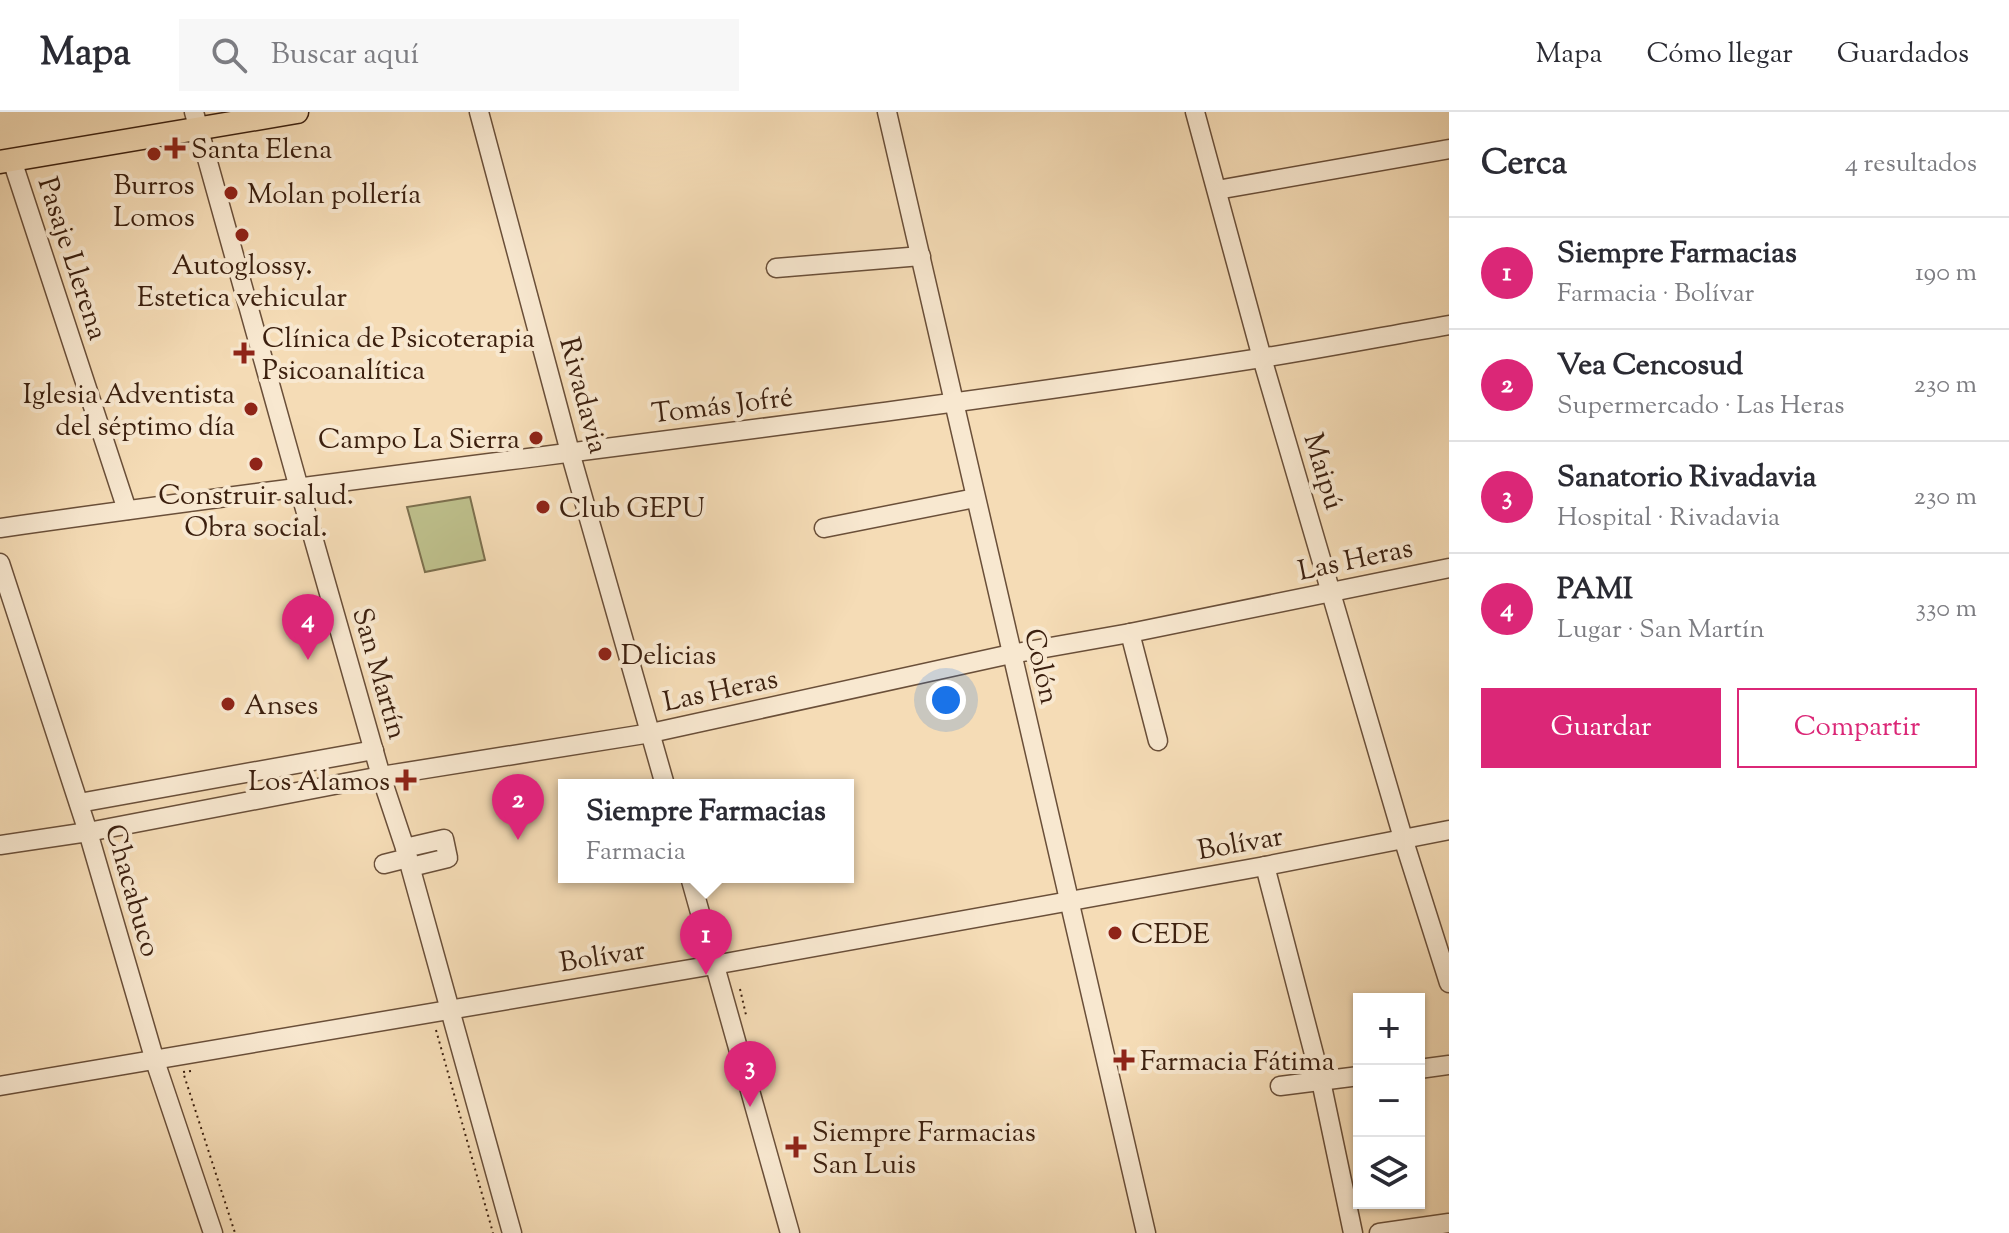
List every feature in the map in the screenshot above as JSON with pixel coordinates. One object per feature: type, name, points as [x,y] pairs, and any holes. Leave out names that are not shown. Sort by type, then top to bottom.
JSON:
[{"type":"main road","points":[[6,161],[196,120],[297,112]]},
{"type":"street","name":"Rivadavia","points":[[479,112],[570,452],[663,779]]},
{"type":"street","name":"Colón","points":[[887,112],[1146,1233]]},
{"type":"street","name":"Maipú","points":[[1195,112],[1262,358],[1403,838],[1449,983]]},
{"type":"street","name":"San Martín","points":[[196,120],[512,1233]]},
{"type":"street","points":[[1217,190],[1449,149]]},
{"type":"street","name":"Pasaje Llerena","points":[[6,161],[127,510]]},
{"type":"street","points":[[776,268],[921,256]]},
{"type":"street","name":"Tomás Jofré","points":[[0,528],[954,402],[1262,358],[1449,325]]},
{"type":"street","points":[[824,528],[975,498]]},
{"type":"street","name":"Chacabuco","points":[[0,563],[79,803],[155,1061],[213,1233]]},
{"type":"street","name":"Las Heras","points":[[0,845],[88,832],[381,776],[651,733],[1011,654],[1449,568]]},
{"type":"street","points":[[1130,633],[1158,741]]},
{"type":"street","points":[[79,803],[374,750]]},
{"type":"street","name":"Bolívar","points":[[0,1086],[714,965],[1449,830]]},
{"type":"street","points":[[384,864],[408,858]]},
{"type":"street","points":[[1265,866],[1321,1081],[1353,1233]]},
{"type":"street","points":[[692,883],[790,1233]]},
{"type":"street","points":[[1425,1068],[1449,1065]]},
{"type":"street","points":[[1280,1086],[1353,1077]]},
{"type":"street","points":[[1379,1233],[1449,1223]]},
{"type":"path","points":[[434,1024],[493,1233]]},
{"type":"path","points":[[198,1069],[183,1072],[235,1233]]},
{"type":"green space","points":[[470,497],[485,560],[425,572],[407,507]]},
{"type":"place","name":"Santa Elena","points":[[175,148]]},
{"type":"place","name":"Burros Lomos","points":[[154,154]]},
{"type":"place","name":"Molan pollería","points":[[231,193]]},
{"type":"place","name":"Autoglossy. Estetica vehicular","points":[[242,235]]},
{"type":"place","name":"Clínica de Psicoterapia Psicoanalítica","points":[[244,353]]},
{"type":"place","name":"Iglesia Adventista del séptimo día","points":[[251,409]]},
{"type":"place","name":"Campo La Sierra","points":[[536,438]]},
{"type":"place","name":"Construir salud. Obra social.","points":[[256,464]]},
{"type":"place","name":"Club GEPU","points":[[543,507]]},
{"type":"place","name":"Delicias","points":[[605,654]]},
{"type":"place","name":"PAMI","points":[[308,660]]},
{"type":"place","name":"Anses","points":[[228,704]]},
{"type":"place","name":"Los Alamos","points":[[406,780]]},
{"type":"place","name":"Vea Cencosud","points":[[518,840]]},
{"type":"place","name":"CEDE","points":[[1115,933]]},
{"type":"place","name":"Siempre Farmacias","points":[[706,975]]},
{"type":"place","name":"Farmacia Fátima","points":[[1124,1060]]},
{"type":"place","name":"Sanatorio Rivadavia","points":[[750,1107]]},
{"type":"place","name":"Siempre Farmacias San Luis","points":[[796,1147]]}]
